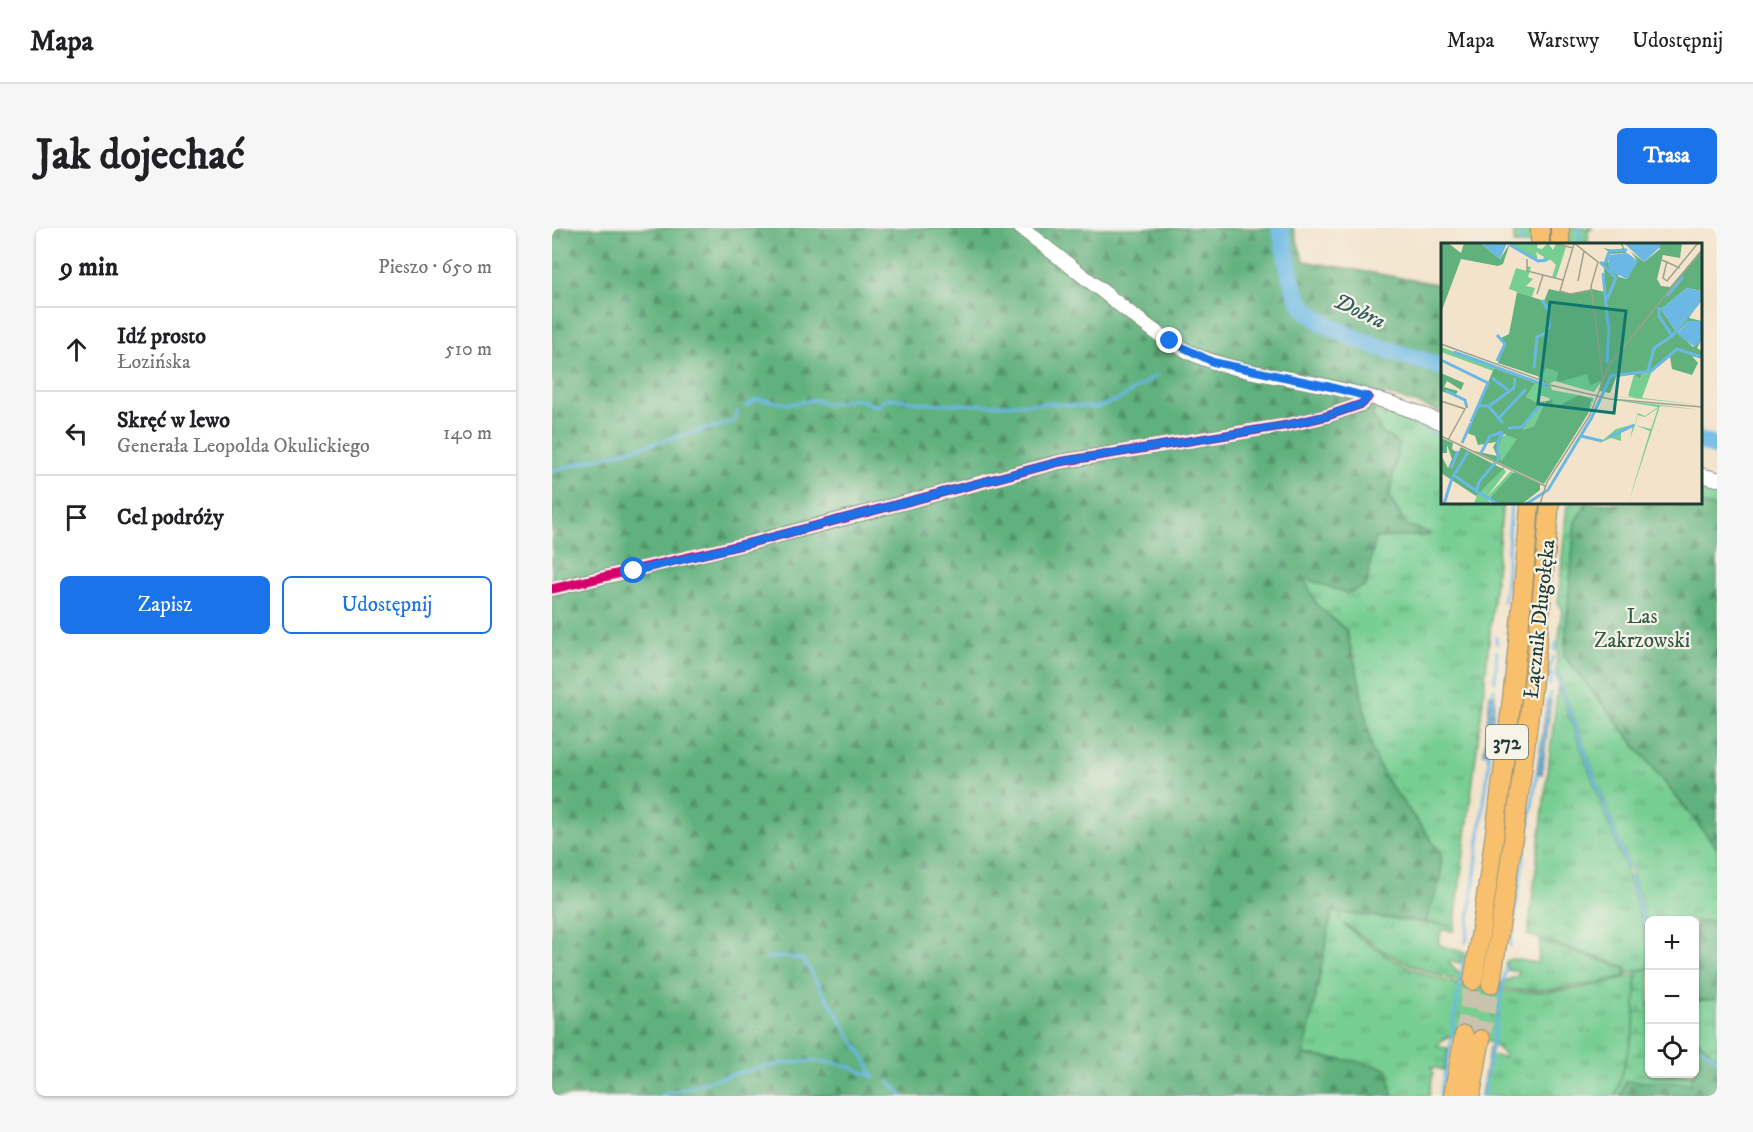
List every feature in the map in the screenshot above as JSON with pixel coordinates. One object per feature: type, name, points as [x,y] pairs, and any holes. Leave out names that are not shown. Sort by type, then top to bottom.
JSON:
[{"type":"main road","name":"Łącznik Długołęka","points":[[1530,504],[1482,982],[1520,785],[1535,668],[1550,504]]},
{"type":"main road","points":[[1453,1096],[1473,1037],[1472,1096]]},
{"type":"street","points":[[1021,228],[1150,328],[1184,349],[1213,362],[1331,387],[1408,409],[1441,422]]},
{"type":"street","points":[[552,590],[754,542],[1059,462],[1288,425],[1327,416],[1362,404],[1368,397]]},
{"type":"street","points":[[1702,475],[1717,479]]},
{"type":"green space","points":[[552,228],[1293,228],[1304,261],[1441,285],[1441,413],[1380,393],[1372,413],[1381,432],[1399,444],[1389,497],[1406,525],[1430,533],[1430,535],[1375,538],[1366,586],[1347,593],[1304,578],[1317,605],[1346,630],[1358,676],[1372,751],[1387,781],[1441,853],[1441,876],[1426,922],[1332,912],[1304,1055],[1355,1061],[1388,1069],[1392,1096],[552,1096]]},
{"type":"green space","points":[[1514,228],[1535,228],[1534,243],[1514,243]]},
{"type":"green space","points":[[1569,228],[1592,228],[1588,231],[1588,243],[1569,243]]},
{"type":"green space","points":[[1374,410],[1420,425],[1441,436],[1441,504],[1503,504],[1483,701],[1454,931],[1441,930],[1439,945],[1466,953],[1465,957],[1461,957],[1463,963],[1450,961],[1450,964],[1467,979],[1482,984],[1497,983],[1519,975],[1519,972],[1508,970],[1508,966],[1505,966],[1506,961],[1512,959],[1538,963],[1540,941],[1625,968],[1626,976],[1562,988],[1532,990],[1474,985],[1415,967],[1379,949],[1343,924],[1376,949],[1410,968],[1446,981],[1483,989],[1521,992],[1559,991],[1637,974],[1634,1030],[1616,1096],[1481,1096],[1490,1046],[1490,1055],[1504,1058],[1505,1055],[1482,1038],[1473,1035],[1454,1035],[1445,1038],[1437,1045],[1437,1047],[1448,1048],[1444,1070],[1431,1067],[1433,1073],[1429,1096],[1392,1096],[1387,1069],[1355,1061],[1304,1055],[1332,911],[1340,912],[1340,920],[1341,913],[1452,926],[1426,922],[1441,876],[1441,853],[1387,781],[1372,751],[1358,676],[1346,630],[1317,605],[1303,577],[1347,593],[1366,586],[1375,538],[1430,533],[1406,525],[1389,496],[1399,444],[1381,432],[1372,413]]},
{"type":"green space","points":[[1702,484],[1717,488],[1717,508],[1696,504],[1702,504]]},
{"type":"green space","points":[[1567,504],[1586,504],[1575,522],[1564,656],[1717,848],[1717,921],[1699,922],[1699,916],[1645,916],[1645,920],[1632,876],[1556,670],[1562,607],[1558,604]]},
{"type":"green space","name":"Las Zakrzowski","points":[[1586,504],[1700,504],[1717,508],[1717,848],[1564,656],[1575,522]]},
{"type":"green space","points":[[1558,685],[1625,867],[1645,933],[1645,969],[1627,974],[1626,967],[1528,935]]},
{"type":"green space","points":[[1717,921],[1717,999],[1699,1001],[1699,922]]},
{"type":"green space","points":[[1645,969],[1645,1078],[1691,1078],[1691,1083],[1626,1081],[1621,1094],[1616,1096],[1634,1030],[1637,971]]},
{"type":"green space","points":[[1717,999],[1717,1058],[1699,1041],[1699,1001]]},
{"type":"green space","points":[[1699,1041],[1717,1058],[1717,1096],[1621,1096],[1625,1081],[1691,1083],[1691,1078],[1699,1078]]},
{"type":"water","points":[[1490,694],[1495,695],[1489,753],[1484,753]]},
{"type":"water","points":[[1547,700],[1551,700],[1542,774],[1537,773]]},
{"type":"waterway","name":"Dobra","points":[[1280,228],[1293,285],[1301,303],[1311,314],[1345,334],[1441,366]]},
{"type":"waterway","points":[[1521,243],[1522,228]]},
{"type":"waterway","points":[[1579,228],[1579,243]]},
{"type":"waterway","points":[[746,406],[757,399],[788,404],[815,400],[827,404],[855,399],[879,406],[890,398],[922,403],[991,405],[1047,403],[1096,408],[1120,399],[1157,375]]},
{"type":"waterway","points":[[552,471],[729,423],[734,421],[738,412]]},
{"type":"waterway","points":[[1408,421],[1441,435]]},
{"type":"waterway","name":"Dobra","points":[[1702,442],[1717,447]]},
{"type":"waterway","points":[[1503,602],[1511,504]]},
{"type":"waterway","points":[[1496,638],[1497,644]]},
{"type":"waterway","points":[[1555,650],[1556,643]]},
{"type":"waterway","points":[[1495,681],[1497,651]]},
{"type":"waterway","points":[[1549,673],[1553,657]]},
{"type":"waterway","points":[[1546,672],[1555,675],[1560,685],[1627,866]]},
{"type":"waterway","points":[[1550,685],[1551,673]]},
{"type":"waterway","points":[[1493,695],[1494,689]]},
{"type":"waterway","points":[[1549,700],[1550,693]]},
{"type":"waterway","points":[[1466,942],[1489,764],[1488,753]]},
{"type":"waterway","points":[[1510,946],[1537,773]]},
{"type":"waterway","points":[[1630,877],[1645,925]]},
{"type":"waterway","points":[[767,958],[790,957],[803,960],[867,1062],[873,1076]]},
{"type":"waterway","points":[[1440,1096],[1450,1049],[1464,957]]},
{"type":"waterway","points":[[1483,1096],[1506,967]]},
{"type":"waterway","points":[[1703,1048],[1717,1060]]},
{"type":"waterway","points":[[659,1096],[746,1071],[791,1063],[835,1063],[874,1077]]},
{"type":"waterway","points":[[889,1082],[903,1096]]},
{"type":"tunnel","points":[[1464,1035],[1473,981]]},
{"type":"tunnel","points":[[1481,1039],[1491,984]]},
{"type":"cycle path","points":[[552,589],[754,542],[1059,462],[1288,425],[1327,416],[1362,404],[1368,397]]},
{"type":"route","points":[[634,571],[1059,462],[1288,425],[1327,416],[1356,407],[1368,397],[1213,362],[1170,341]]}]
